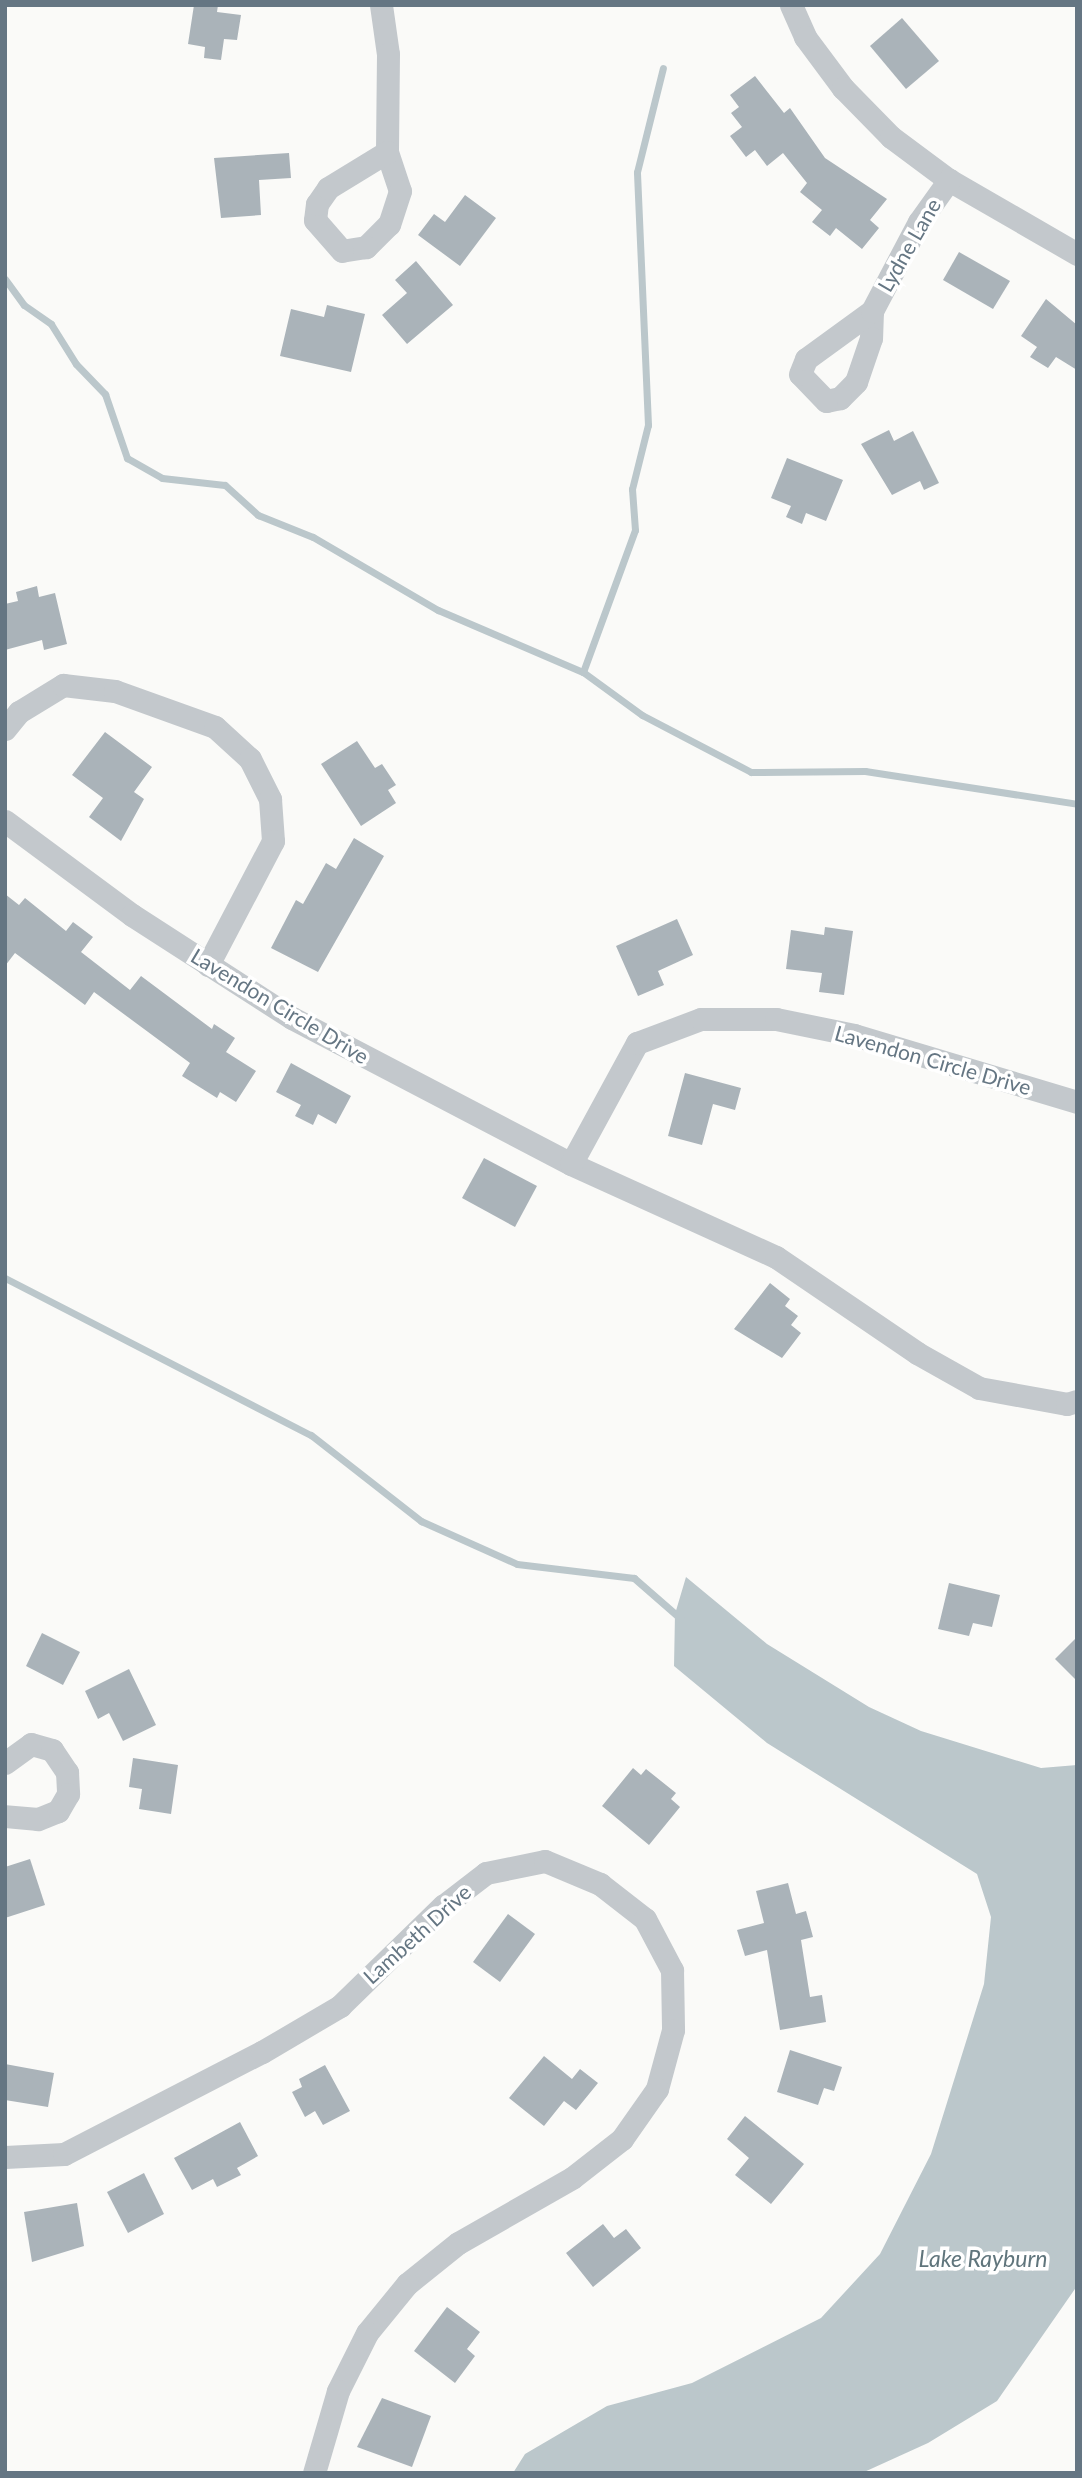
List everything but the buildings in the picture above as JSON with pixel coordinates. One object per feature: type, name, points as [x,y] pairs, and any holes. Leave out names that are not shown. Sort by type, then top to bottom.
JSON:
[{"type":"street","points":[[381,5],[388,54],[387,152]]},
{"type":"street","points":[[791,5],[805,37],[843,88],[891,137],[949,180],[1077,254]]},
{"type":"street","name":"Lydne Lane","points":[[872,311],[919,222],[949,180]]},
{"type":"street","points":[[5,729],[19,712],[63,685],[115,691],[215,727],[250,759],[270,799],[273,841],[208,965]]},
{"type":"street","name":"Lavendon Circle Drive","points":[[5,821],[208,965],[292,1018],[571,1164],[776,1257],[917,1353],[979,1388],[1067,1404],[1077,1401]]},
{"type":"street","name":"Lavendon Circle Drive","points":[[571,1164],[637,1043],[701,1019],[776,1019],[855,1035],[1077,1102]]},
{"type":"street","points":[[5,1763],[31,1744],[52,1750],[67,1772],[68,1794],[58,1811],[38,1819],[5,1816]]},
{"type":"street","name":"Lambeth Drive","points":[[5,2157],[64,2154],[262,2052],[340,2006],[443,1906],[486,1873],[545,1861],[600,1884],[645,1919],[672,1970],[673,2030],[657,2089],[622,2139],[592,2162],[458,2243],[407,2284],[367,2333],[338,2391],[314,2473]]},
{"type":"water","name":"Lake Rayburn","points":[[686,1577],[767,1644],[869,1707],[921,1731],[1041,1768],[1077,1765],[1077,2286],[997,2401],[928,2443],[862,2473],[513,2473],[525,2454],[607,2406],[692,2383],[821,2318],[880,2254],[931,2154],[984,1984],[991,1917],[977,1874],[767,1743],[674,1666],[675,1614]]},
{"type":"waterway","points":[[583,672],[635,530],[632,489],[648,425],[637,172],[663,68]]},
{"type":"waterway","points":[[5,279],[24,305],[51,324],[76,364],[105,394],[127,458],[162,478],[225,485],[258,515],[313,537],[438,610],[583,672],[642,715],[751,772],[865,771],[1077,804]]},
{"type":"waterway","points":[[5,1278],[311,1435],[421,1521],[517,1564],[634,1578],[681,1619]]}]
